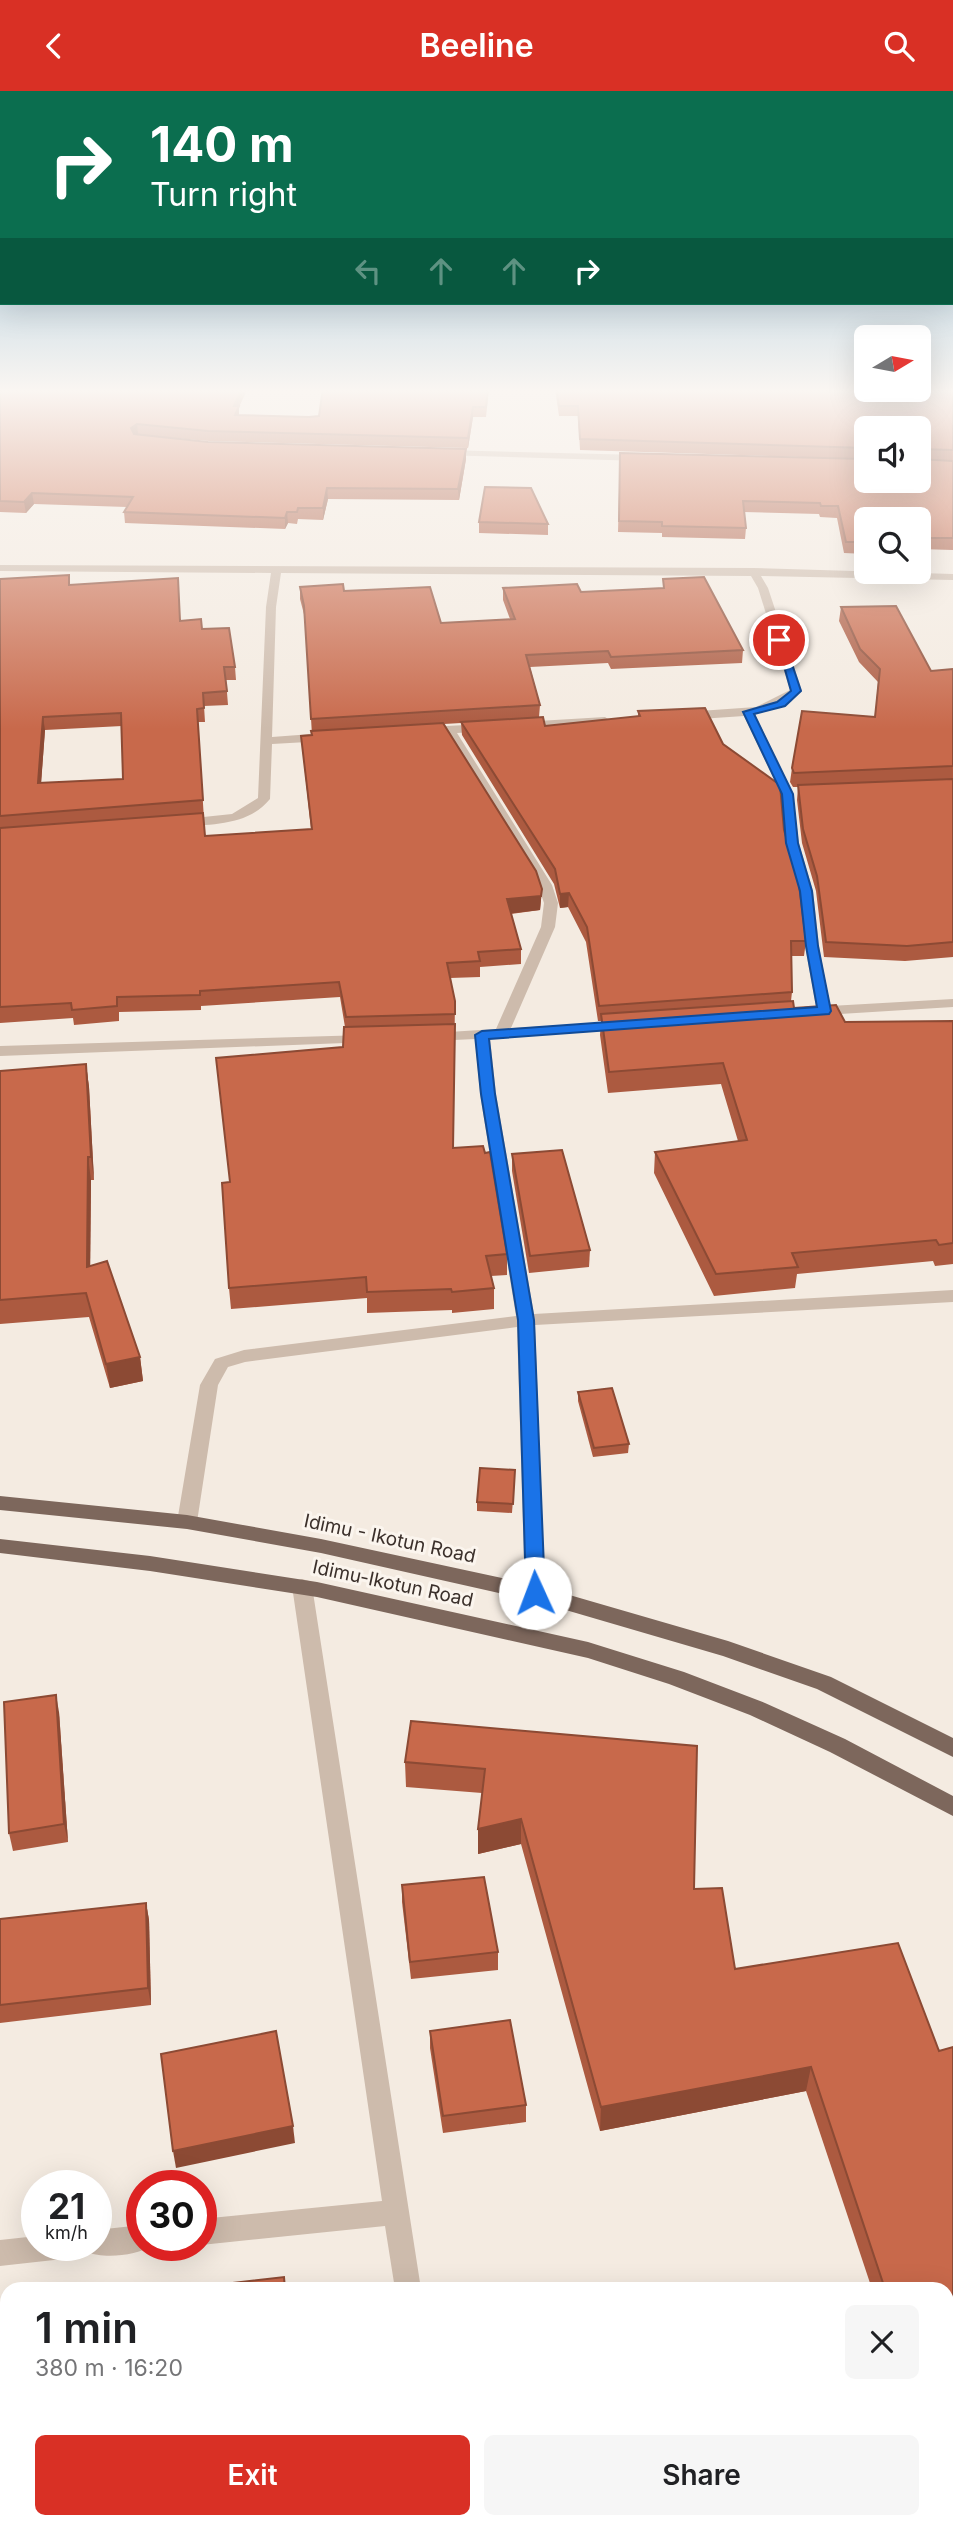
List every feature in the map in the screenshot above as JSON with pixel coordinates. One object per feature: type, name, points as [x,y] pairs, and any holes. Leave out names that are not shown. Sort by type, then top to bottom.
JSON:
[{"type":"main road","name":"Idimu - Ikotun Road","points":[[0,1503],[187,1522],[321,1546],[535,1593],[715,1644],[824,1683],[953,1748]]},
{"type":"main road","name":"Idimu-Ikotun Road","points":[[0,1546],[113,1558],[302,1586],[567,1644],[716,1692],[803,1729],[893,1772],[953,1807]]},
{"type":"street","points":[[0,568],[276,572],[754,571],[953,577]]},
{"type":"street","points":[[666,717],[748,712],[781,704],[796,691],[763,589],[754,571]]},
{"type":"street","points":[[167,824],[236,818],[254,811],[264,799],[271,607],[276,572]]},
{"type":"street","points":[[748,712],[793,794],[792,843],[806,891],[812,946],[824,1011]]},
{"type":"street","points":[[410,732],[612,720]]},
{"type":"street","points":[[449,730],[545,885],[551,903],[548,926],[501,1035]]},
{"type":"street","points":[[265,741],[344,736]]},
{"type":"street","points":[[797,1013],[953,1003]]},
{"type":"street","points":[[413,1038],[501,1035],[636,1025]]},
{"type":"street","points":[[482,1035],[488,1094],[526,1320],[535,1593]]},
{"type":"street","points":[[0,1051],[386,1038]]},
{"type":"street","points":[[187,1522],[209,1385],[221,1363],[244,1356],[526,1320],[953,1296]]},
{"type":"street","points":[[302,1586],[407,2282]]},
{"type":"street","points":[[217,2230],[396,2212]]},
{"type":"street","points":[[0,2253],[21,2251]]},
{"type":"building","points":[[130,502],[324,502],[323,508],[298,508],[297,512],[287,512],[285,518],[124,512]]},
{"type":"building","points":[[482,502],[537,502],[548,524],[479,522]]},
{"type":"building","points":[[619,502],[743,502],[746,528],[662,526],[662,522],[619,521]]},
{"type":"building","points":[[771,502],[953,502],[953,538],[931,538],[931,507],[854,507],[854,542],[846,542],[838,506],[821,506],[820,503]]},
{"type":"building","points":[[69,575],[69,585],[178,578],[180,621],[201,619],[202,629],[229,628],[235,667],[224,667],[227,691],[203,693],[204,708],[197,709],[203,800],[0,816],[0,579]],"holes":[[[121,713],[123,779],[38,783],[43,717]]]},
{"type":"building","points":[[704,577],[743,650],[611,657],[608,651],[526,655],[540,705],[311,719],[304,606],[300,587],[343,584],[344,591],[430,587],[441,623],[515,619],[503,588],[577,584],[581,592],[664,588],[663,579]]},
{"type":"building","points":[[896,606],[931,671],[953,669],[953,766],[794,773],[792,768],[802,711],[875,717],[880,669],[860,649],[841,607]]},
{"type":"building","points":[[705,708],[723,744],[780,785],[784,830],[798,877],[806,941],[791,941],[792,992],[599,1006],[587,927],[569,893],[560,894],[555,869],[461,722],[543,717],[545,726],[640,716],[638,711]]},
{"type":"building","points":[[443,723],[536,871],[542,889],[541,896],[507,899],[521,949],[478,952],[480,961],[447,963],[455,1014],[346,1017],[339,982],[200,991],[200,995],[117,997],[117,1006],[72,1010],[71,1003],[0,1007],[0,828],[203,813],[205,836],[312,829],[301,736],[312,735],[311,731]]},
{"type":"building","points":[[953,779],[953,942],[907,946],[826,942],[817,876],[803,829],[798,785]]},
{"type":"building","points":[[793,1001],[794,1008],[836,1005],[845,1022],[953,1021],[953,1243],[939,1245],[936,1240],[792,1253],[798,1267],[716,1274],[655,1152],[747,1140],[723,1063],[609,1072],[601,1014]]},
{"type":"building","points":[[455,1024],[453,1148],[483,1146],[485,1153],[490,1152],[507,1254],[486,1256],[494,1288],[452,1292],[451,1289],[367,1292],[366,1277],[229,1288],[222,1183],[230,1182],[216,1058],[343,1047],[344,1027]]},
{"type":"building","points":[[86,1064],[91,1157],[88,1157],[87,1267],[107,1261],[140,1357],[106,1364],[86,1293],[0,1300],[0,1071]]},
{"type":"building","points":[[562,1150],[590,1250],[530,1256],[512,1154]]},
{"type":"building","points":[[612,1388],[629,1444],[594,1448],[578,1392]]},
{"type":"building","points":[[480,1468],[515,1470],[513,1504],[477,1502]]},
{"type":"building","points":[[56,1695],[64,1824],[9,1833],[4,1702]]},
{"type":"building","points":[[411,1721],[697,1746],[694,1889],[722,1888],[735,1969],[898,1943],[939,2051],[953,2047],[953,2282],[883,2282],[811,2067],[601,2107],[521,1819],[478,1829],[485,1769],[405,1762]]},
{"type":"building","points":[[484,1877],[498,1952],[410,1962],[402,1885]]},
{"type":"building","points":[[146,1903],[148,1988],[0,2005],[0,1919]]},
{"type":"building","points":[[510,2020],[526,2105],[443,2116],[430,2031]]},
{"type":"building","points":[[276,2031],[293,2126],[173,2151],[161,2054]]},
{"type":"building","points":[[284,2277],[284,2282],[241,2282]]},
{"type":"route","points":[[535,1593],[526,1320],[488,1094],[482,1035],[824,1011],[812,946],[806,891],[792,843],[787,794],[748,712],[781,704],[796,691],[779,640]]}]
